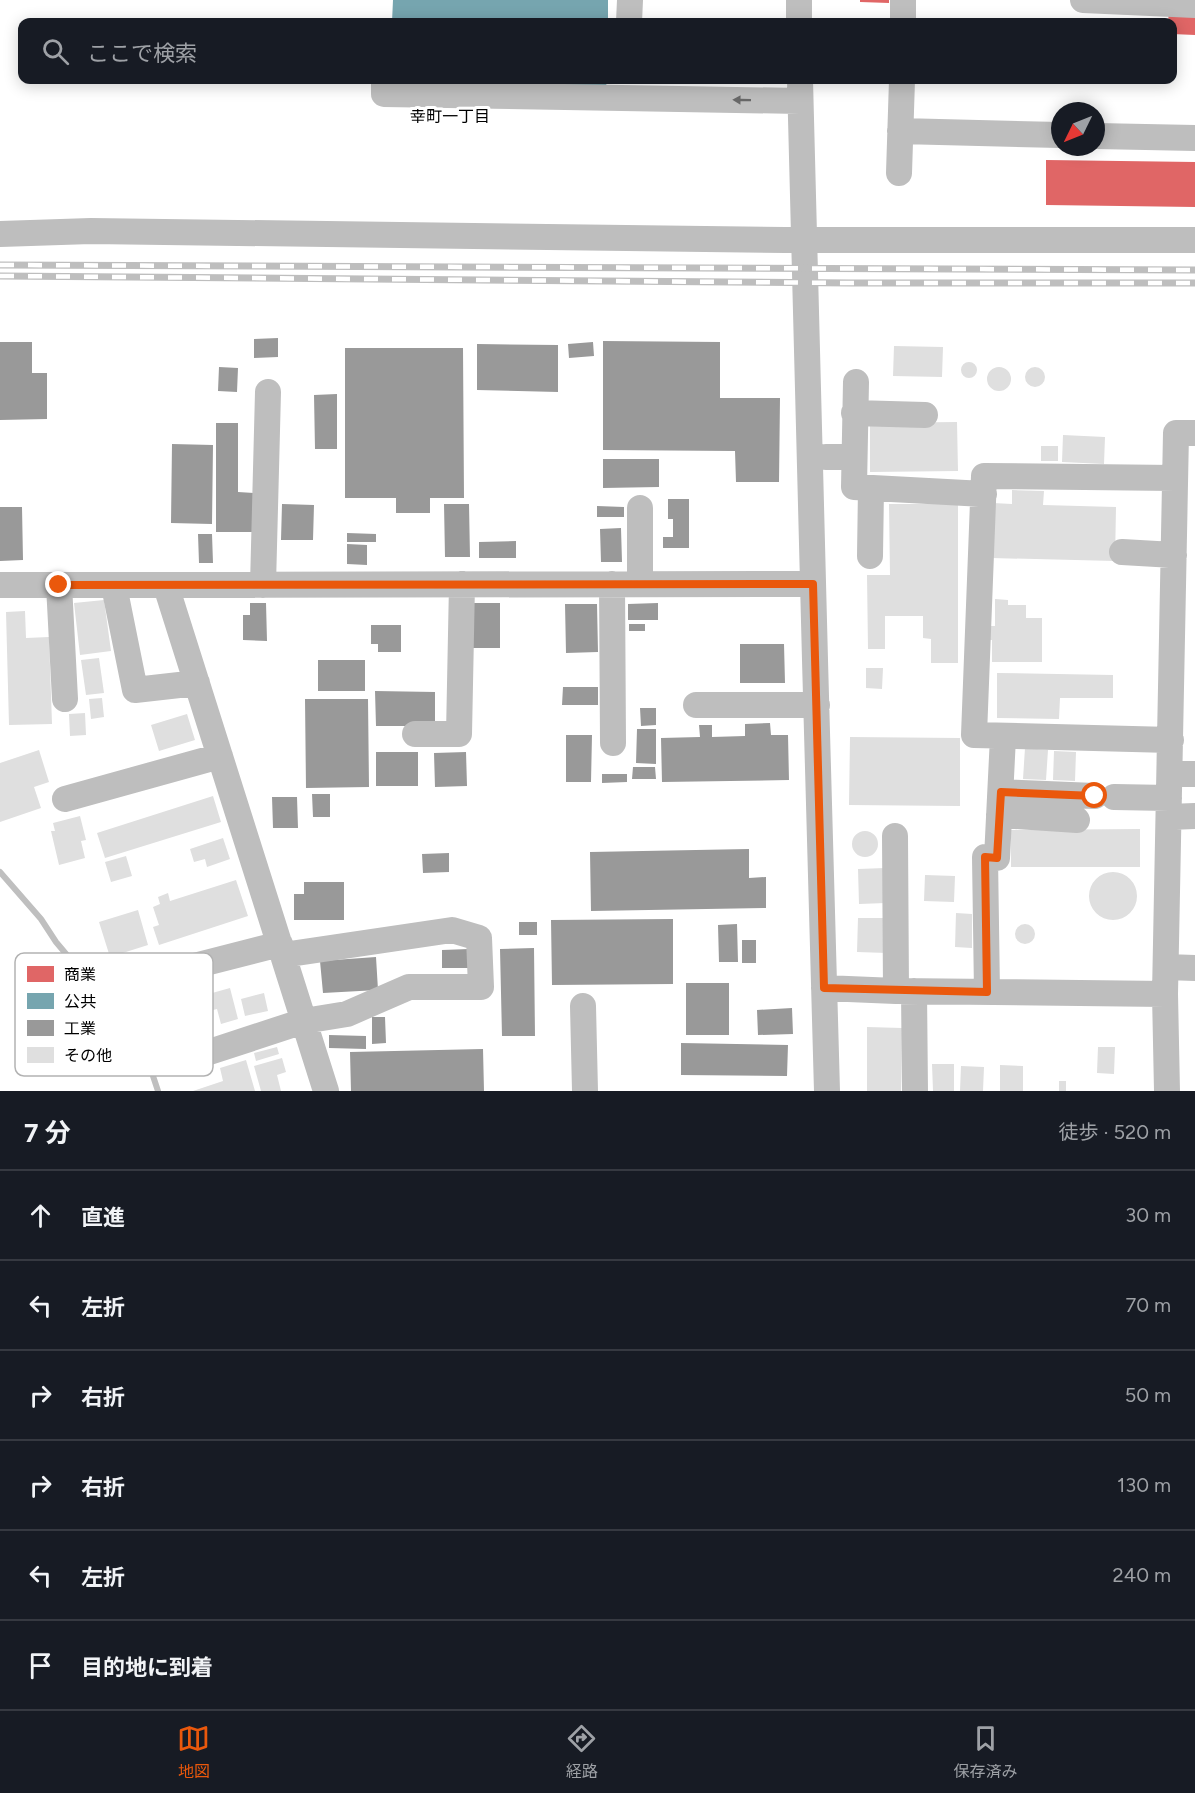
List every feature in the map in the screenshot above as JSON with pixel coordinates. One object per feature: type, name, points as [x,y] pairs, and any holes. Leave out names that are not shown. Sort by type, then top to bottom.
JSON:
[{"type":"street","points":[[629,18],[630,0]]},
{"type":"street","points":[[799,0],[799,18]]},
{"type":"street","points":[[903,0],[903,18]]},
{"type":"street","points":[[1083,0],[1195,4]]},
{"type":"street","points":[[384,84],[384,94],[628,88],[800,91],[802,240],[817,705],[826,1091]]},
{"type":"street","points":[[899,174],[902,84]]},
{"type":"street","points":[[900,131],[1051,135]]},
{"type":"street","points":[[1105,136],[1195,138]]},
{"type":"street","points":[[0,234],[92,231],[802,240],[1195,240]]},
{"type":"street","points":[[856,382],[854,487],[984,494]]},
{"type":"street","points":[[263,585],[268,392]]},
{"type":"street","points":[[854,413],[925,415]]},
{"type":"street","points":[[1167,1091],[1166,967],[1179,725],[1174,555],[1176,433],[1195,433]]},
{"type":"street","points":[[826,457],[854,457]]},
{"type":"street","points":[[1175,478],[984,476],[974,735],[1004,737],[1179,725]]},
{"type":"street","points":[[870,556],[871,488]]},
{"type":"street","points":[[640,508],[640,584]]},
{"type":"street","points":[[1122,552],[1174,555]]},
{"type":"street","points":[[415,734],[459,734],[462,584]]},
{"type":"street","points":[[612,584],[613,743]]},
{"type":"street","points":[[0,585],[813,584]]},
{"type":"street","points":[[59,585],[65,699]]},
{"type":"street","points":[[114,586],[135,690],[197,683]]},
{"type":"street","points":[[166,586],[326,1091]]},
{"type":"street","points":[[696,705],[817,705]]},
{"type":"street","points":[[987,992],[985,857],[997,858],[1004,737]]},
{"type":"street","points":[[65,799],[220,756]]},
{"type":"street","points":[[1000,803],[1176,791]]},
{"type":"street","points":[[1176,791],[1195,816]]},
{"type":"street","points":[[1000,803],[1077,820]]},
{"type":"street","points":[[895,836],[905,991],[915,1091]]},
{"type":"street","points":[[213,963],[281,950],[452,930],[479,938],[481,987],[409,987],[347,1014],[304,1021],[213,1051]]},
{"type":"street","points":[[1166,967],[1195,968]]},
{"type":"street","points":[[824,988],[1166,994]]},
{"type":"street","points":[[583,1006],[585,1091]]},
{"type":"building: 商業","points":[[860,0],[889,0],[889,3],[860,2]]},
{"type":"building: 商業","points":[[1169,11],[1195,12],[1195,35],[1177,34],[1177,18],[1168,18]]},
{"type":"building: 商業","points":[[1046,160],[1195,162],[1195,207],[1046,205]]},
{"type":"building: 公共","points":[[393,0],[608,0],[608,18],[392,18]]},
{"type":"building: 公共","points":[[445,84],[606,84],[606,87]]},
{"type":"building: 工業","points":[[278,338],[278,357],[254,358],[254,339]]},
{"type":"building: 工業","points":[[603,341],[720,342],[720,398],[780,398],[779,482],[736,482],[735,451],[603,450]]},
{"type":"building: 工業","points":[[0,342],[32,342],[32,373],[47,373],[47,419],[0,420]]},
{"type":"building: 工業","points":[[593,342],[594,356],[569,358],[568,344]]},
{"type":"building: 工業","points":[[477,344],[558,345],[558,392],[477,390]]},
{"type":"building: 工業","points":[[345,348],[463,348],[464,498],[430,498],[430,513],[396,513],[396,498],[345,498]]},
{"type":"building: 工業","points":[[219,367],[238,368],[237,392],[218,391]]},
{"type":"building: 工業","points":[[337,394],[337,449],[315,449],[314,395]]},
{"type":"building: 工業","points":[[216,423],[238,423],[238,492],[254,493],[254,532],[216,532]]},
{"type":"building: 工業","points":[[172,444],[213,445],[212,524],[171,523]]},
{"type":"building: 工業","points":[[603,459],[659,459],[659,487],[603,488]]},
{"type":"building: 工業","points":[[668,499],[689,499],[689,548],[663,548],[663,537],[673,537],[673,519],[668,519]]},
{"type":"building: 工業","points":[[282,504],[314,505],[313,540],[281,540]]},
{"type":"building: 工業","points":[[444,504],[469,504],[470,557],[445,557]]},
{"type":"building: 工業","points":[[597,506],[624,507],[624,517],[597,517]]},
{"type":"building: 工業","points":[[0,507],[22,507],[23,560],[0,561]]},
{"type":"building: 工業","points":[[621,528],[622,562],[601,562],[600,529]]},
{"type":"building: 工業","points":[[347,533],[376,534],[376,542],[347,542]]},
{"type":"building: 工業","points":[[198,534],[212,534],[213,563],[199,563]]},
{"type":"building: 工業","points":[[516,541],[516,558],[479,558],[479,542]]},
{"type":"building: 工業","points":[[347,544],[367,545],[367,565],[347,564]]},
{"type":"building: 工業","points":[[250,603],[266,603],[267,641],[243,640],[243,615],[250,615]]},
{"type":"building: 工業","points":[[473,603],[500,603],[500,648],[473,648]]},
{"type":"building: 工業","points":[[658,603],[658,620],[628,620],[628,604]]},
{"type":"building: 工業","points":[[565,604],[597,604],[598,652],[566,653]]},
{"type":"building: 工業","points":[[629,624],[645,624],[645,631],[629,631]]},
{"type":"building: 工業","points":[[371,625],[401,625],[401,652],[378,652],[378,644],[371,644]]},
{"type":"building: 工業","points":[[740,644],[784,644],[785,683],[740,683]]},
{"type":"building: 工業","points":[[318,660],[365,660],[365,691],[318,691]]},
{"type":"building: 工業","points":[[563,687],[598,687],[598,705],[562,705]]},
{"type":"building: 工業","points":[[375,691],[435,692],[435,726],[376,726]]},
{"type":"building: 工業","points":[[305,699],[368,699],[369,787],[306,788]]},
{"type":"building: 工業","points":[[640,708],[656,708],[656,725],[641,726]]},
{"type":"building: 工業","points":[[770,723],[771,735],[788,735],[789,780],[662,782],[661,738],[700,737],[699,725],[712,725],[712,737],[745,736],[745,724]]},
{"type":"building: 工業","points":[[637,729],[656,729],[656,764],[636,763]]},
{"type":"building: 工業","points":[[566,735],[592,735],[591,782],[566,782]]},
{"type":"building: 工業","points":[[376,752],[418,752],[418,786],[376,786]]},
{"type":"building: 工業","points":[[466,752],[467,786],[435,787],[434,753]]},
{"type":"building: 工業","points":[[633,767],[655,767],[656,779],[632,779]]},
{"type":"building: 工業","points":[[602,774],[627,774],[627,782],[602,783]]},
{"type":"building: 工業","points":[[312,794],[330,794],[330,817],[313,817]]},
{"type":"building: 工業","points":[[272,797],[297,797],[298,828],[273,828]]},
{"type":"building: 工業","points":[[749,849],[749,878],[766,877],[766,908],[591,911],[590,852]]},
{"type":"building: 工業","points":[[449,853],[449,872],[423,873],[422,854]]},
{"type":"building: 工業","points":[[304,882],[344,882],[344,920],[294,920],[294,894],[304,894]]},
{"type":"building: 工業","points":[[673,919],[673,984],[552,985],[551,920]]},
{"type":"building: 工業","points":[[519,922],[537,922],[537,935],[519,935]]},
{"type":"building: 工業","points":[[737,924],[738,962],[719,962],[718,925]]},
{"type":"building: 工業","points":[[742,940],[756,940],[756,963],[742,963]]},
{"type":"building: 工業","points":[[534,948],[535,1036],[502,1036],[500,949]]},
{"type":"building: 工業","points":[[469,949],[469,968],[442,968],[442,950]]},
{"type":"building: 工業","points":[[376,957],[378,990],[323,993],[320,961]]},
{"type":"building: 工業","points":[[686,983],[729,983],[729,1035],[686,1035]]},
{"type":"building: 工業","points":[[792,1008],[793,1034],[758,1035],[757,1010]]},
{"type":"building: 工業","points":[[372,1017],[385,1017],[386,1043],[372,1044]]},
{"type":"building: 工業","points":[[329,1035],[366,1036],[366,1049],[329,1048]]},
{"type":"building: 工業","points":[[681,1043],[788,1045],[787,1076],[681,1075]]},
{"type":"building: 工業","points":[[483,1049],[484,1091],[351,1091],[350,1052]]},
{"type":"building: その他","points":[[894,346],[943,347],[942,377],[893,376]]},
{"type":"building: その他","points":[[966,362],[972,362],[977,370],[975,376],[966,378],[961,373],[961,367]]},
{"type":"building: その他","points":[[999,367],[1007,371],[1011,379],[1007,387],[999,391],[991,387],[987,379],[991,371]]},
{"type":"building: その他","points":[[1031,367],[1039,367],[1045,373],[1045,381],[1039,387],[1031,387],[1025,381],[1025,373]]},
{"type":"building: その他","points":[[957,422],[958,471],[870,472],[870,423]]},
{"type":"building: その他","points":[[1063,435],[1105,437],[1104,464],[1062,462]]},
{"type":"building: その他","points":[[1041,446],[1058,446],[1058,461],[1041,461]]},
{"type":"building: その他","points":[[1012,490],[1044,491],[1043,505],[1116,507],[1115,561],[992,558],[993,503],[1012,504]]},
{"type":"building: その他","points":[[889,504],[958,504],[958,663],[931,663],[931,639],[923,638],[923,616],[885,616],[885,649],[868,649],[867,575],[890,575]]},
{"type":"building: その他","points":[[995,599],[1008,600],[1008,605],[1026,605],[1026,618],[1042,618],[1042,662],[992,662],[992,640],[981,640],[981,626],[995,626]]},
{"type":"building: その他","points":[[104,600],[111,651],[80,655],[74,603]]},
{"type":"building: その他","points":[[25,611],[26,638],[49,637],[52,724],[9,725],[6,612]]},
{"type":"building: その他","points":[[99,658],[104,693],[86,695],[81,660]]},
{"type":"building: その他","points":[[866,668],[883,668],[882,689],[866,688]]},
{"type":"building: その他","points":[[997,673],[1113,675],[1113,698],[1060,698],[1059,719],[997,718]]},
{"type":"building: その他","points":[[102,698],[104,717],[91,719],[89,699]]},
{"type":"building: その他","points":[[85,713],[86,735],[70,736],[69,714]]},
{"type":"building: その他","points":[[187,714],[195,740],[159,751],[151,725]]},
{"type":"building: その他","points":[[850,737],[960,738],[960,806],[849,805]]},
{"type":"building: その他","points":[[1025,748],[1048,750],[1046,780],[1023,779]]},
{"type":"building: その他","points":[[39,750],[49,782],[34,787],[41,808],[0,822],[0,763]]},
{"type":"building: その他","points":[[1054,751],[1076,752],[1075,781],[1053,780]]},
{"type":"building: その他","points":[[213,796],[221,822],[105,858],[97,833]]},
{"type":"building: その他","points":[[80,816],[86,840],[81,841],[85,858],[59,865],[51,831],[55,831],[53,823]]},
{"type":"building: その他","points":[[1140,829],[1140,867],[1011,867],[1011,830]]},
{"type":"building: その他","points":[[865,831],[874,835],[878,844],[874,853],[865,857],[856,853],[852,844],[856,835]]},
{"type":"building: その他","points":[[223,838],[230,859],[207,867],[205,859],[194,862],[190,849]]},
{"type":"building: その他","points":[[126,856],[132,876],[111,882],[105,862]]},
{"type":"building: その他","points":[[885,868],[886,903],[859,904],[858,869]]},
{"type":"building: その他","points":[[1108,872],[1118,872],[1130,879],[1137,891],[1137,901],[1130,913],[1118,920],[1108,920],[1093,909],[1089,901],[1089,891],[1100,876]]},
{"type":"building: その他","points":[[925,875],[955,876],[954,902],[924,901]]},
{"type":"building: その他","points":[[236,880],[248,916],[159,945],[153,927],[159,925],[153,907],[160,904],[158,897],[168,893],[170,901]]},
{"type":"building: その他","points":[[138,910],[148,945],[123,953],[109,953],[99,922]]},
{"type":"building: その他","points":[[956,913],[972,914],[972,948],[955,947]]},
{"type":"building: その他","points":[[858,918],[888,918],[887,953],[857,952]]},
{"type":"building: その他","points":[[1021,924],[1029,924],[1035,930],[1035,938],[1029,944],[1021,944],[1015,938],[1015,930]]},
{"type":"building: その他","points":[[230,988],[238,1019],[221,1024],[217,1009],[213,1010],[213,993]]},
{"type":"building: その他","points":[[264,993],[268,1011],[245,1016],[241,999]]},
{"type":"building: その他","points":[[867,1027],[902,1028],[901,1091],[867,1091]]},
{"type":"building: その他","points":[[277,1047],[279,1054],[256,1061],[254,1053]]},
{"type":"building: その他","points":[[1098,1047],[1115,1047],[1114,1074],[1097,1073]]},
{"type":"building: その他","points":[[282,1058],[286,1072],[277,1075],[281,1091],[261,1091],[254,1066]]},
{"type":"building: その他","points":[[246,1060],[255,1091],[193,1091],[223,1081],[220,1068]]},
{"type":"building: その他","points":[[932,1064],[954,1064],[954,1091],[933,1091]]},
{"type":"building: その他","points":[[1000,1065],[1023,1066],[1023,1091],[1000,1091]]},
{"type":"building: その他","points":[[961,1066],[984,1067],[983,1091],[960,1091]]},
{"type":"building: その他","points":[[1059,1081],[1066,1081],[1066,1091],[1059,1091]]},
{"type":"waterway","points":[[0,872],[41,919],[65,953]]},
{"type":"waterway","points":[[153,1076],[158,1091]]},
{"type":"railway","points":[[0,265],[1195,270]]},
{"type":"railway","points":[[0,276],[851,283],[1195,283]]},
{"type":"district","name":"幸町一丁目","points":[[450,116]]},
{"type":"route","points":[[59,585],[813,584],[824,988],[987,992],[985,857],[997,858],[1001,792],[1095,796]]}]
